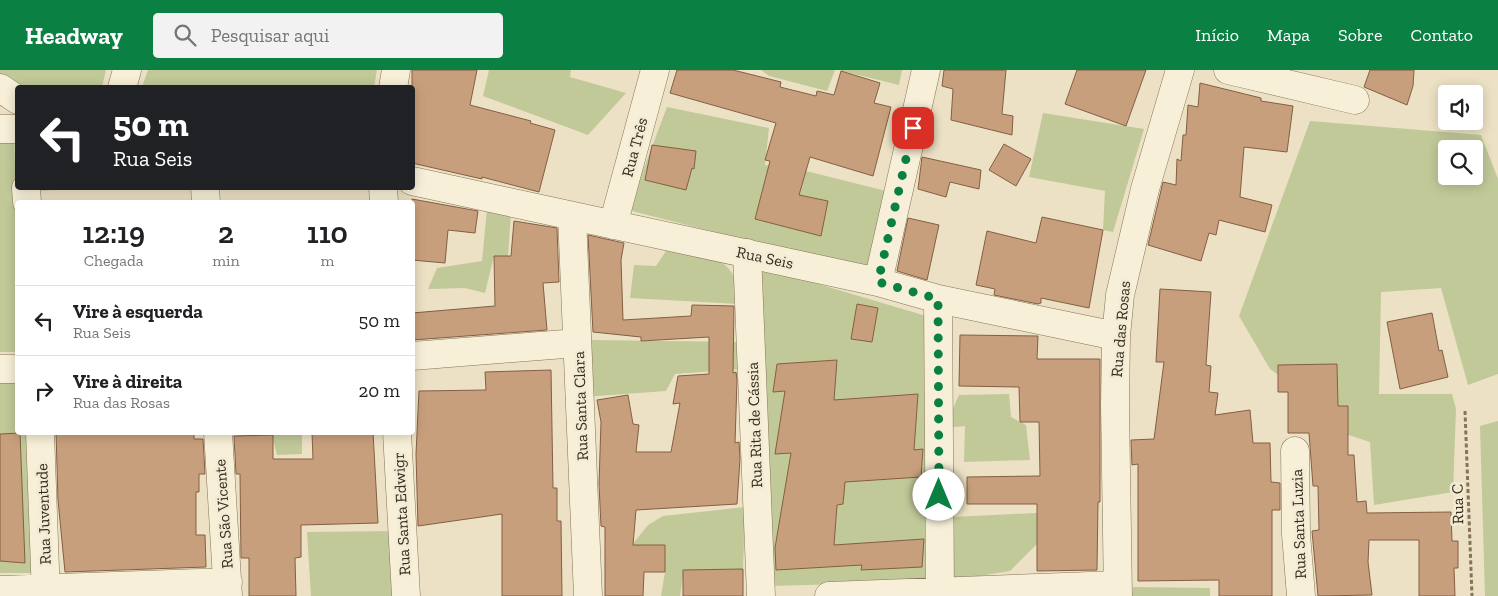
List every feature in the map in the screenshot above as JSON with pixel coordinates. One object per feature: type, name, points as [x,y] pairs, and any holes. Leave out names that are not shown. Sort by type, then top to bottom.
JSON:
[{"type":"street","points":[[123,85],[127,70]]},
{"type":"street","points":[[394,85],[396,70]]},
{"type":"street","name":"Rua Três","points":[[613,225],[655,70]]},
{"type":"street","points":[[878,282],[926,70]]},
{"type":"street","name":"Rua das Rosas","points":[[1117,590],[1116,336],[1120,295],[1145,189],[1180,70]]},
{"type":"street","points":[[1228,70],[1355,100]]},
{"type":"street","points":[[0,88],[15,98]]},
{"type":"street","points":[[0,129],[15,129]]},
{"type":"street","name":"Rua Seis","points":[[415,182],[878,282],[938,299],[1116,336]]},
{"type":"street","name":"Rua Santa Clara","points":[[572,216],[588,596]]},
{"type":"street","name":"Rua Rita de Cássia","points":[[747,253],[761,596]]},
{"type":"street","points":[[938,299],[940,593]]},
{"type":"street","points":[[415,356],[577,343]]},
{"type":"street","points":[[0,368],[15,368]]},
{"type":"street","name":"Rua Juventude","points":[[40,435],[46,593]]},
{"type":"street","name":"Rua São Vicente","points":[[218,435],[228,589]]},
{"type":"street","name":"Rua Santa Edwigr","points":[[397,435],[406,596]]},
{"type":"street","name":"Rua Santa Luzia","points":[[1295,452],[1296,534],[1301,596]]},
{"type":"street","points":[[0,590],[46,593],[228,589]]},
{"type":"street","points":[[829,596],[1117,590]]},
{"type":"path","name":"Rua C","points":[[1466,411],[1472,596]]},
{"type":"green space","points":[[0,70],[106,70],[102,85],[15,86],[0,77]]},
{"type":"green space","points":[[148,70],[377,70],[374,85],[143,85]]},
{"type":"green space","points":[[489,70],[571,70],[570,77],[626,93],[588,135],[483,96]]},
{"type":"green space","points":[[761,70],[835,70],[827,91],[769,76]]},
{"type":"green space","points":[[838,70],[902,70],[899,85]]},
{"type":"green space","points":[[667,107],[769,128],[765,165],[806,171],[886,191],[871,272],[628,210]]},
{"type":"green space","points":[[1043,113],[1144,129],[1113,232],[1103,230],[1105,191],[1029,177]]},
{"type":"green space","points":[[1310,121],[1481,135],[1483,140],[1438,140],[1438,185],[1483,185],[1483,140],[1498,179],[1498,374],[1468,385],[1441,288],[1381,292],[1379,394],[1452,394],[1456,409],[1453,492],[1374,505],[1370,442],[1333,430],[1328,410],[1270,369],[1239,316]]},
{"type":"green space","points":[[0,138],[14,138],[16,200],[15,352],[0,352]]},
{"type":"green space","points":[[487,209],[511,212],[508,256],[494,256],[485,293],[465,288],[428,289],[437,268],[482,261]]},
{"type":"green space","points":[[668,248],[705,255],[722,263],[734,277],[738,304],[630,298],[634,265],[656,266]]},
{"type":"green space","points":[[758,266],[926,316],[925,582],[769,586]]},
{"type":"green space","points":[[590,340],[740,342],[742,369],[675,374],[666,391],[584,397]]},
{"type":"green space","points":[[0,377],[15,377],[15,435],[28,435],[37,573],[0,573]]},
{"type":"green space","points":[[1009,394],[1011,417],[1026,425],[1030,460],[964,462],[965,426],[944,428],[959,395]]},
{"type":"green space","points":[[1498,421],[1498,596],[1485,596],[1480,426]]},
{"type":"green space","points":[[272,435],[302,435],[302,454],[277,455]]},
{"type":"green space","points":[[745,507],[743,569],[684,570],[680,596],[661,596],[665,572],[665,545],[632,545],[648,525],[663,516]]},
{"type":"green space","points":[[1055,512],[1060,543],[1037,544],[1010,571],[948,581],[954,517]]},
{"type":"green space","points":[[395,531],[397,596],[311,596],[307,532]]},
{"type":"green space","points":[[1133,587],[1210,588],[1210,596],[1132,596]]},
{"type":"building","points":[[412,70],[477,70],[470,105],[531,121],[530,123],[555,130],[539,192],[482,177],[482,179],[415,164],[415,85],[412,85]]},
{"type":"building","points":[[677,70],[733,70],[781,82],[780,87],[816,96],[817,91],[834,95],[841,71],[880,83],[874,103],[891,107],[873,176],[810,157],[799,195],[828,201],[821,236],[755,219],[770,161],[765,160],[776,123],[670,93]]},
{"type":"building","points":[[944,70],[1006,70],[1002,114],[1013,116],[1012,135],[951,120],[953,89],[942,86]]},
{"type":"building","points":[[1077,70],[1146,70],[1126,126],[1065,104]]},
{"type":"building","points":[[1370,70],[1414,70],[1413,86],[1407,105],[1364,87]]},
{"type":"building","points":[[1200,83],[1261,98],[1261,101],[1293,106],[1287,152],[1244,147],[1240,197],[1272,205],[1265,232],[1219,220],[1216,235],[1209,233],[1201,261],[1148,245],[1163,182],[1176,185],[1177,159],[1181,161],[1183,135],[1186,135],[1188,105],[1198,107]]},
{"type":"building","points":[[1004,144],[1031,159],[1016,186],[989,170]]},
{"type":"building","points":[[652,145],[696,151],[694,169],[692,168],[686,190],[645,180]]},
{"type":"building","points":[[922,157],[981,170],[979,189],[950,182],[946,197],[918,189]]},
{"type":"building","points":[[412,199],[478,211],[475,233],[448,230],[445,263],[415,260],[415,200]]},
{"type":"building","points":[[1042,217],[1103,230],[1089,308],[1041,298],[1041,303],[1038,304],[994,295],[995,289],[976,285],[987,231],[1036,243]]},
{"type":"building","points":[[908,218],[939,225],[927,280],[897,271]]},
{"type":"building","points":[[514,221],[557,228],[559,282],[543,283],[547,330],[415,340],[415,313],[495,306],[494,256],[511,256]]},
{"type":"building","points":[[588,235],[624,243],[621,260],[623,320],[691,316],[692,305],[734,306],[733,373],[736,372],[737,380],[735,443],[739,442],[740,459],[737,504],[636,510],[633,545],[665,545],[665,572],[644,572],[643,596],[605,596],[605,527],[601,526],[599,484],[601,422],[597,400],[628,395],[633,424],[639,425],[636,452],[671,452],[680,403],[673,404],[678,376],[709,374],[709,337],[641,341],[641,337],[593,332]]},
{"type":"building","points":[[1160,289],[1211,292],[1206,365],[1211,366],[1209,392],[1218,393],[1215,415],[1250,410],[1253,443],[1270,443],[1271,482],[1280,483],[1280,510],[1272,510],[1272,596],[1219,596],[1219,580],[1138,581],[1138,464],[1132,465],[1131,440],[1154,439],[1164,362],[1156,362]]},
{"type":"building","points":[[857,304],[878,308],[872,342],[851,339]]},
{"type":"building","points":[[1432,313],[1439,351],[1442,350],[1448,377],[1400,389],[1387,322]]},
{"type":"building","points":[[960,335],[1038,336],[1037,359],[1100,359],[1100,502],[1098,502],[1097,570],[1037,571],[1037,504],[967,504],[967,477],[1040,476],[1039,422],[1020,422],[1019,387],[959,386]]},
{"type":"building","points":[[837,360],[834,400],[918,394],[914,450],[923,449],[921,477],[845,482],[843,504],[837,505],[834,545],[924,539],[922,567],[861,570],[862,565],[776,570],[775,548],[791,453],[775,454],[785,391],[773,392],[777,364]]},
{"type":"building","points":[[1337,364],[1338,406],[1348,406],[1348,455],[1354,455],[1357,502],[1366,501],[1367,513],[1451,512],[1452,541],[1458,541],[1458,568],[1454,568],[1455,596],[1419,596],[1419,540],[1369,540],[1368,562],[1372,595],[1318,596],[1312,531],[1319,530],[1318,486],[1313,486],[1309,433],[1288,433],[1288,392],[1278,392],[1278,365]]},
{"type":"building","points":[[551,370],[553,488],[557,488],[557,521],[561,521],[562,596],[502,596],[502,514],[418,526],[416,454],[419,391],[486,390],[485,372]]},
{"type":"building","points":[[0,434],[20,435],[25,563],[0,561]]},
{"type":"building","points":[[56,435],[194,435],[194,439],[203,439],[205,474],[199,474],[199,492],[196,492],[196,535],[205,535],[206,567],[65,572],[58,500]]},
{"type":"building","points":[[273,435],[273,459],[313,459],[312,435],[373,435],[378,523],[301,525],[301,557],[295,558],[296,596],[249,596],[249,558],[241,558],[240,474],[236,474],[234,436]]},
{"type":"building","points":[[743,569],[743,596],[683,596],[683,570]]},
{"type":"route","points":[[913,128],[878,282],[938,299],[939,495]]}]
